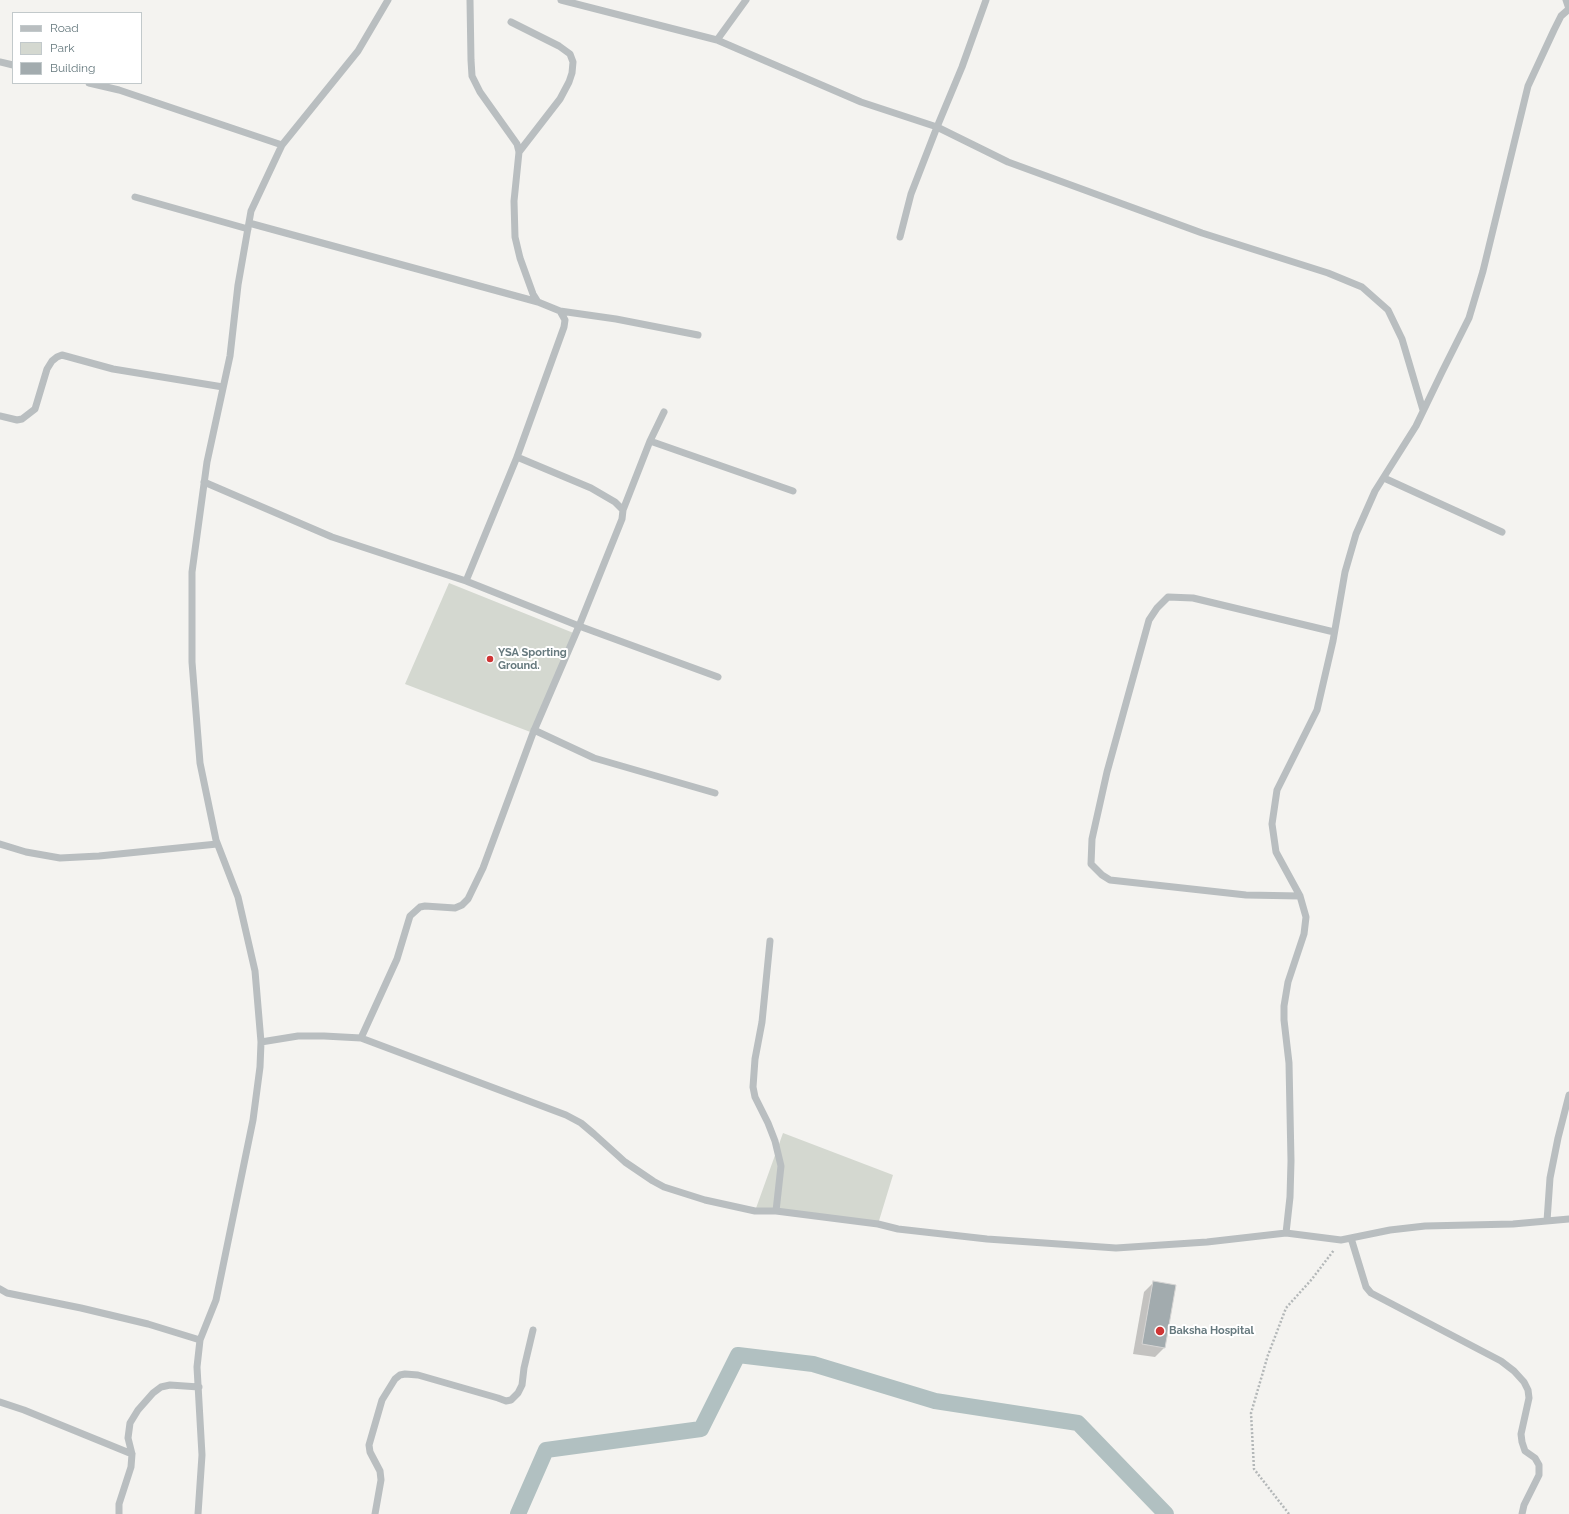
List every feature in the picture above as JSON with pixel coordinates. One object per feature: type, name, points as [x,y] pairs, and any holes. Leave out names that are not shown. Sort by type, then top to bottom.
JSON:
[{"type":"street","points":[[198,1514],[202,1455],[198,1367],[200,1340],[216,1300],[252,1128],[260,1067],[261,1042],[255,971],[238,897],[218,844],[200,763],[192,662],[192,572],[207,462],[230,356],[238,285],[251,211],[282,144],[358,51],[388,0]]},
{"type":"street","points":[[470,0],[472,76],[480,92],[517,144],[519,152],[514,201],[515,237],[520,258],[533,294],[538,302]]},
{"type":"street","points":[[561,0],[717,40],[861,102],[937,127],[1008,162],[1202,234],[1328,273],[1362,287],[1388,310],[1391,316],[1402,339],[1423,410]]},
{"type":"street","points":[[717,40],[746,0]]},
{"type":"street","points":[[900,238],[911,194],[919,171],[962,67],[986,0]]},
{"type":"street","points":[[1286,1233],[1290,1197],[1291,1161],[1289,1063],[1284,1020],[1284,1006],[1288,982],[1304,934],[1306,917],[1300,896],[1276,852],[1272,824],[1277,790],[1317,710],[1345,572],[1356,534],[1375,491],[1416,426],[1469,318],[1476,300],[1528,86],[1561,16],[1569,9],[1566,0]]},
{"type":"street","points":[[511,22],[559,46],[570,54],[573,62],[569,82],[560,100],[519,152]]},
{"type":"street","points":[[0,62],[12,65]]},
{"type":"street","points":[[93,84],[119,90],[282,144]]},
{"type":"street","points":[[135,197],[538,302],[560,311],[616,319],[698,335]]},
{"type":"street","points":[[466,581],[517,457],[564,327],[565,320],[560,311]]},
{"type":"street","points":[[0,416],[16,420],[22,419],[35,409],[47,370],[52,361],[62,355],[113,369],[224,387]]},
{"type":"street","points":[[361,1038],[397,959],[410,916],[420,907],[425,906],[459,908],[468,899],[483,868],[534,730],[579,626],[622,519],[623,510],[650,441],[664,412]]},
{"type":"street","points":[[650,441],[793,491]]},
{"type":"street","points":[[517,457],[591,488],[615,502],[623,510]]},
{"type":"street","points":[[1384,478],[1502,532]]},
{"type":"street","points":[[204,482],[332,537],[466,581],[579,626],[718,677]]},
{"type":"street","points":[[1300,896],[1246,896],[1110,880],[1102,875],[1091,864],[1092,839],[1107,772],[1149,620],[1157,608],[1168,597],[1193,598],[1334,632]]},
{"type":"street","points":[[534,730],[594,758],[715,793]]},
{"type":"street","points":[[0,844],[26,852],[60,858],[79,858],[218,844]]},
{"type":"street","points":[[770,941],[762,1022],[755,1059],[753,1087],[755,1097],[775,1141],[780,1166],[776,1211]]},
{"type":"street","points":[[261,1042],[311,1036],[361,1038],[581,1123],[625,1162],[664,1187],[705,1200],[755,1211],[776,1211],[878,1224],[898,1229],[986,1239],[1116,1248],[1207,1242],[1286,1233],[1341,1240],[1390,1230],[1425,1226],[1513,1224],[1569,1219]]},
{"type":"street","points":[[1547,1221],[1550,1178],[1569,1095]]},
{"type":"street","points":[[1351,1238],[1366,1286],[1371,1293],[1501,1361],[1514,1371],[1524,1382],[1528,1390],[1529,1398],[1521,1434],[1522,1442],[1526,1451],[1535,1458],[1539,1465],[1539,1475],[1524,1505],[1522,1514]]},
{"type":"street","points":[[0,1290],[7,1293],[81,1308],[148,1324],[200,1340]]},
{"type":"street","points":[[375,1514],[381,1480],[380,1471],[370,1452],[369,1445],[382,1400],[395,1379],[400,1375],[405,1374],[418,1375],[506,1401],[511,1400],[518,1393],[522,1385],[524,1368],[533,1330]]},
{"type":"street","points":[[119,1514],[119,1504],[131,1467],[132,1454],[128,1438],[130,1423],[138,1410],[153,1393],[161,1387],[170,1385],[199,1387]]},
{"type":"street","points":[[0,1402],[132,1454]]},
{"type":"path","points":[[1289,1514],[1254,1469],[1251,1413],[1268,1355],[1286,1308],[1312,1279],[1341,1240]]},
{"type":"green space","name":"YSA Sporting Ground.","points":[[449,583],[576,634],[533,733],[405,684]]},
{"type":"green space","points":[[783,1133],[893,1175],[878,1224],[755,1211]]},
{"type":"building","points":[[1153,1281],[1176,1285],[1165,1348],[1142,1344]]},
{"type":"waterway","points":[[518,1514],[546,1450],[701,1429],[738,1355],[813,1364],[935,1401],[1078,1423],[1166,1514]]},
{"type":"place","name":"YSA Sporting Ground.","points":[[490,659]]},
{"type":"place","name":"Baksha Hospital","points":[[1160,1331]]}]
